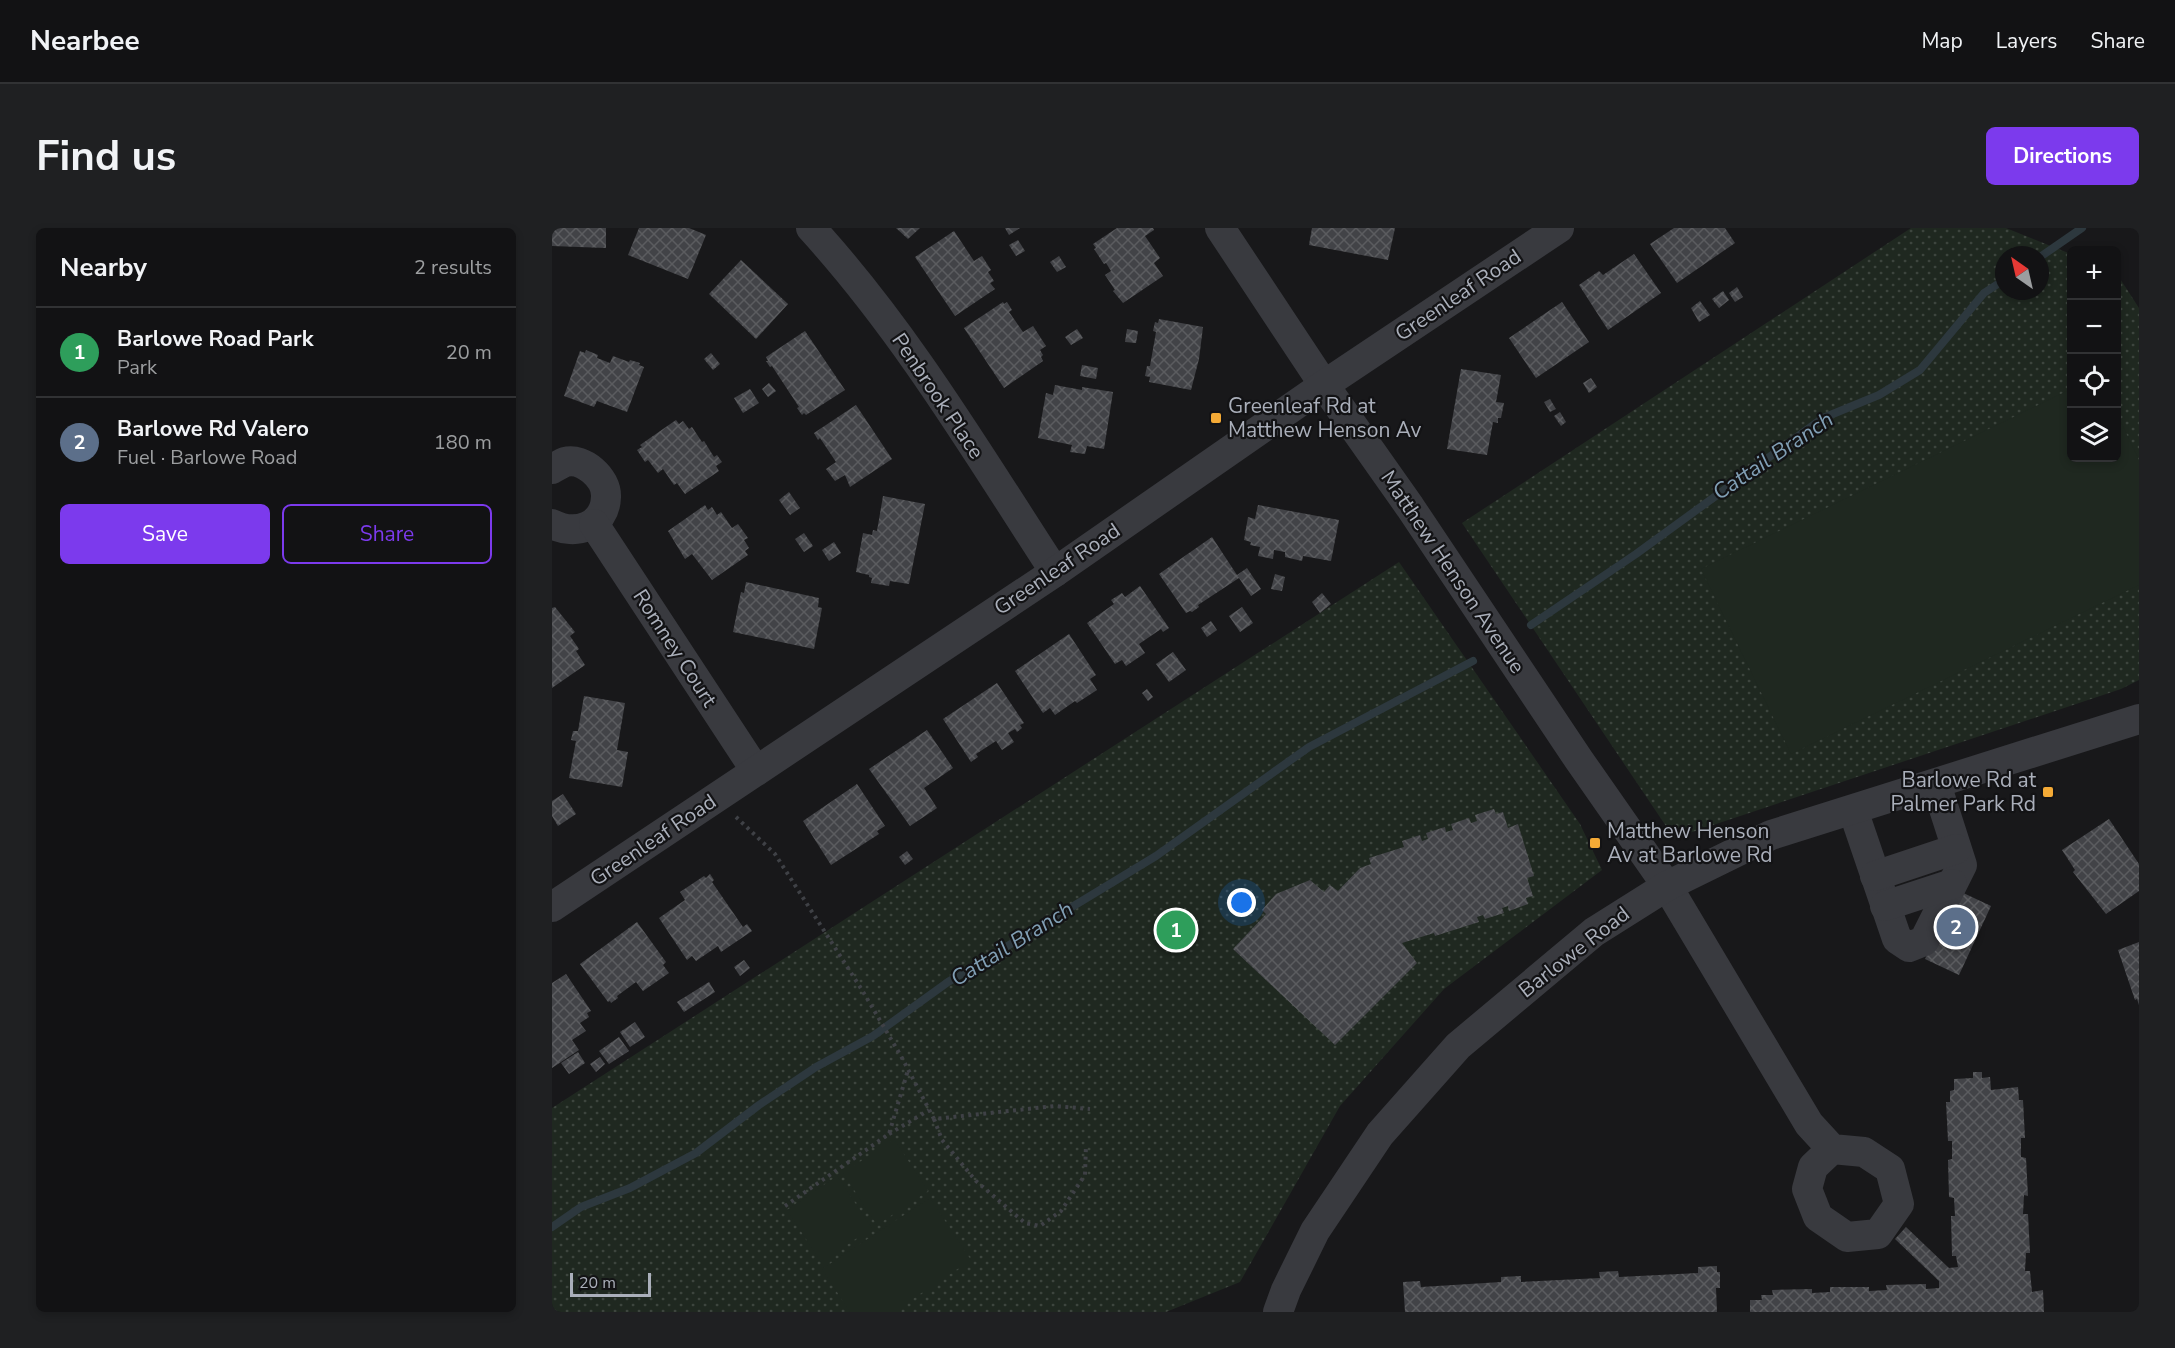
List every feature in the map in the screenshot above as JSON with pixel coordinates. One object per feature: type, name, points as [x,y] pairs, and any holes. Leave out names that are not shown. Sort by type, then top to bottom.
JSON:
[{"type":"street","name":"Penbrook Place","points":[[811,228],[863,289],[921,368],[1055,572]]},
{"type":"street","name":"Matthew Henson Avenue","points":[[1220,228],[1324,385],[1410,507],[1579,760],[1667,886],[1809,1124],[1832,1149]]},
{"type":"street","name":"Greenleaf Road","points":[[552,907],[1055,572],[1324,385],[1559,228]]},
{"type":"street","points":[[552,469],[566,462],[580,463],[591,468],[602,481],[606,495],[603,513],[594,524],[579,530],[560,528],[552,524]]},
{"type":"street","name":"Romney Court","points":[[594,524],[756,771]]},
{"type":"street","name":"Barlowe Road","points":[[1278,1312],[1286,1290],[1315,1231],[1380,1134],[1458,1046],[1594,932],[1667,886],[1772,835],[2139,718]]},
{"type":"street","points":[[1853,810],[1896,939],[1909,947],[1924,941],[1962,865],[1936,784]]},
{"type":"street","points":[[1875,876],[1956,849]]},
{"type":"street","points":[[1885,906],[1953,884]]},
{"type":"path","points":[[715,798],[775,854],[862,990],[901,1056],[930,1110],[942,1140],[976,1181],[1025,1223],[1040,1226],[1060,1212],[1085,1174],[1086,1144]]},
{"type":"path","points":[[889,1134],[908,1070]]},
{"type":"path","points":[[934,1119],[1055,1106],[1090,1109]]},
{"type":"path","points":[[785,1206],[889,1134],[930,1110]]},
{"type":"shaded area","points":[[1911,228],[2006,228],[2067,252],[2067,462],[2121,462],[2121,280],[2139,308],[2139,680],[2121,689],[1674,838],[1462,523]]},
{"type":"shaded area","points":[[2067,391],[2067,462],[2121,462],[2121,422],[2139,460],[2139,585],[1791,754],[1701,569]]},
{"type":"shaded area","points":[[1399,562],[1580,824],[1602,870],[1444,989],[1340,1106],[1240,1282],[1166,1312],[552,1312],[552,1108]]},
{"type":"shaded area","points":[[894,1139],[928,1191],[877,1225],[843,1173]]},
{"type":"shaded area","points":[[837,1176],[872,1228],[821,1262],[787,1210]]},
{"type":"shaded area","points":[[930,1198],[971,1260],[893,1312],[850,1312],[822,1269]]},
{"type":"building","points":[[552,228],[606,228],[606,248],[552,246]]},
{"type":"building","points":[[639,228],[689,228],[706,235],[688,279],[628,255]]},
{"type":"building","points":[[896,228],[920,228],[908,239]]},
{"type":"building","points":[[1005,228],[1020,228],[1009,235]]},
{"type":"building","points":[[1117,228],[1153,228],[1154,230],[1145,236],[1160,258],[1154,263],[1163,276],[1123,303],[1113,291],[1115,290],[1105,275],[1111,271],[1094,249],[1096,248],[1093,244]]},
{"type":"building","points":[[1312,228],[1395,228],[1388,260],[1309,245]]},
{"type":"building","points":[[1674,228],[1725,228],[1735,243],[1677,283],[1650,244]]},
{"type":"building","points":[[954,231],[974,261],[982,256],[991,270],[988,272],[994,281],[990,283],[995,289],[955,316],[915,257]]},
{"type":"building","points":[[1018,240],[1025,251],[1016,256],[1009,245]]},
{"type":"building","points":[[1634,254],[1661,293],[1608,330],[1579,285],[1599,271],[1603,275]]},
{"type":"building","points":[[1059,256],[1066,267],[1057,272],[1050,262]]},
{"type":"building","points":[[741,260],[788,304],[756,339],[709,294]]},
{"type":"building","points":[[1737,287],[1743,297],[1735,302],[1729,293]]},
{"type":"building","points":[[1723,291],[1729,300],[1719,308],[1712,299]]},
{"type":"building","points":[[1700,301],[1710,315],[1699,322],[1691,308]]},
{"type":"building","points":[[1003,302],[1004,304],[1007,302],[1012,310],[1009,312],[1023,332],[1033,326],[1046,346],[1040,350],[1043,361],[1004,388],[964,328]]},
{"type":"building","points":[[1562,302],[1589,342],[1536,378],[1509,338]]},
{"type":"building","points":[[1159,319],[1203,327],[1199,359],[1191,390],[1149,382],[1150,377],[1145,376],[1147,366],[1150,366],[1156,332],[1153,331],[1155,322],[1158,323]]},
{"type":"building","points":[[1077,329],[1083,338],[1071,345],[1065,337]]},
{"type":"building","points":[[1127,329],[1138,331],[1136,343],[1125,342]]},
{"type":"building","points":[[805,331],[845,390],[806,415],[804,413],[802,415],[772,366],[770,367],[766,361],[768,361],[766,357]]},
{"type":"building","points":[[586,350],[610,363],[613,356],[640,363],[639,365],[644,367],[627,412],[597,401],[594,407],[564,396],[580,351],[585,353]]},
{"type":"building","points":[[711,353],[720,364],[713,370],[704,359]]},
{"type":"building","points":[[1082,365],[1098,368],[1096,379],[1080,376]]},
{"type":"building","points":[[1461,369],[1501,375],[1496,402],[1504,403],[1501,418],[1498,418],[1498,423],[1493,422],[1487,455],[1447,449]]},
{"type":"building","points":[[1591,378],[1597,387],[1589,393],[1583,383]]},
{"type":"building","points":[[769,383],[776,391],[768,397],[762,389]]},
{"type":"building","points":[[1055,385],[1113,392],[1104,449],[1087,446],[1085,454],[1070,452],[1072,445],[1038,438],[1046,393],[1053,395]]},
{"type":"building","points":[[750,389],[759,403],[743,413],[734,398]]},
{"type":"building","points":[[1550,399],[1556,409],[1550,412],[1544,402]]},
{"type":"building","points":[[856,405],[892,459],[850,487],[845,475],[835,481],[826,469],[836,462],[814,433]]},
{"type":"building","points":[[1560,412],[1566,422],[1561,426],[1554,416]]},
{"type":"building","points":[[676,420],[679,424],[683,421],[689,429],[692,427],[714,457],[717,455],[722,462],[716,466],[719,471],[685,494],[677,483],[674,485],[663,469],[658,473],[648,460],[645,462],[637,450],[642,447],[640,445]]},
{"type":"building","points":[[789,492],[800,508],[790,515],[779,500]]},
{"type":"building","points":[[883,496],[925,504],[909,584],[890,581],[889,586],[871,583],[872,578],[869,575],[856,572],[863,533],[872,535],[873,530],[877,531]]},
{"type":"building","points":[[705,505],[708,510],[712,507],[717,515],[721,512],[732,528],[738,524],[748,538],[744,540],[749,548],[745,551],[748,555],[712,580],[692,554],[685,559],[668,531]]},
{"type":"building","points":[[1258,505],[1339,520],[1331,561],[1303,556],[1302,561],[1285,557],[1285,552],[1274,550],[1273,559],[1258,556],[1260,547],[1250,545],[1251,542],[1244,540],[1248,517],[1255,519]]},
{"type":"building","points":[[804,533],[813,546],[804,552],[795,539]]},
{"type":"building","points":[[1212,537],[1237,575],[1247,568],[1261,589],[1251,596],[1239,578],[1198,605],[1199,607],[1192,612],[1186,613],[1159,574]]},
{"type":"building","points":[[834,542],[841,553],[829,561],[822,550]]},
{"type":"building","points":[[1275,574],[1285,577],[1282,591],[1271,589]]},
{"type":"building","points":[[746,582],[819,598],[818,607],[822,608],[814,649],[733,632],[741,592],[744,593]]},
{"type":"building","points":[[1140,586],[1169,628],[1163,632],[1161,629],[1139,644],[1145,653],[1126,666],[1122,660],[1115,664],[1087,623],[1114,604],[1111,600],[1122,593],[1125,597]]},
{"type":"building","points":[[1322,593],[1331,604],[1320,613],[1312,602]]},
{"type":"building","points":[[555,607],[575,632],[570,636],[579,649],[576,651],[585,665],[552,688],[552,608]]},
{"type":"building","points":[[1242,607],[1253,623],[1240,632],[1229,616]]},
{"type":"building","points":[[1211,621],[1217,630],[1207,637],[1201,628]]},
{"type":"building","points":[[1069,634],[1096,675],[1090,679],[1097,690],[1077,703],[1075,701],[1055,715],[1050,708],[1043,713],[1015,671]]},
{"type":"building","points":[[1173,652],[1186,670],[1169,682],[1156,664]]},
{"type":"building","points":[[997,683],[1024,723],[1020,725],[1022,728],[1017,732],[1015,729],[1008,733],[1014,742],[1002,750],[996,741],[976,754],[978,757],[971,762],[943,719]]},
{"type":"building","points":[[1147,689],[1153,697],[1148,701],[1142,693]]},
{"type":"building","points":[[584,696],[625,703],[617,750],[628,752],[622,787],[569,778],[576,741],[571,740],[573,731],[578,731]]},
{"type":"building","points":[[927,730],[953,768],[924,788],[937,808],[910,826],[869,769]]},
{"type":"building","points":[[857,784],[885,826],[877,831],[879,834],[831,865],[803,821]]},
{"type":"building","points":[[563,794],[576,814],[558,826],[552,816],[552,801]]},
{"type":"building","points":[[1494,809],[1496,814],[1503,812],[1508,828],[1518,824],[1534,876],[1527,878],[1533,896],[1526,898],[1528,904],[1509,911],[1508,906],[1502,908],[1504,913],[1485,919],[1483,915],[1477,917],[1479,922],[1435,936],[1434,933],[1402,943],[1417,963],[1335,1045],[1233,949],[1266,914],[1262,910],[1276,894],[1310,880],[1324,892],[1330,885],[1338,891],[1360,868],[1371,864],[1369,858],[1404,847],[1402,841],[1420,835],[1422,841],[1428,839],[1426,833],[1445,827],[1446,832],[1453,830],[1451,824],[1469,818],[1471,823],[1477,821],[1475,815]]},
{"type":"building","points":[[2109,819],[2139,864],[2139,891],[2106,914],[2073,872],[2075,870],[2062,850]]},
{"type":"building","points":[[907,851],[913,859],[905,865],[899,857]]},
{"type":"building","points":[[710,874],[714,880],[712,882],[743,927],[747,924],[752,931],[721,952],[718,946],[696,961],[692,956],[687,960],[659,918],[685,900],[680,892]]},
{"type":"building","points":[[1957,890],[1991,906],[1959,975],[1925,959]]},
{"type":"building","points":[[637,922],[666,962],[663,965],[669,973],[643,991],[636,982],[611,1003],[608,1002],[580,964]]},
{"type":"building","points":[[2139,942],[2139,1005],[2137,999],[2135,1000],[2118,950]]},
{"type":"building","points":[[744,960],[750,968],[740,976],[734,967]]},
{"type":"building","points":[[566,974],[591,1011],[587,1013],[589,1017],[580,1023],[586,1031],[572,1040],[579,1050],[552,1068],[552,983]]},
{"type":"building","points":[[709,982],[715,992],[684,1012],[677,1002]]},
{"type":"building","points":[[635,1022],[645,1037],[630,1047],[620,1032]]},
{"type":"building","points":[[619,1037],[629,1051],[609,1064],[599,1051]]},
{"type":"building","points":[[578,1052],[585,1063],[569,1074],[561,1063]]},
{"type":"building","points":[[600,1057],[605,1064],[596,1072],[590,1064]]},
{"type":"building","points":[[1973,1072],[1982,1072],[1982,1078],[1990,1077],[1991,1090],[2018,1087],[2019,1100],[2023,1100],[2025,1138],[2021,1138],[2021,1157],[2026,1158],[2028,1196],[2024,1195],[2023,1214],[2028,1214],[2030,1253],[2026,1253],[2025,1271],[2030,1271],[2032,1292],[2043,1290],[2044,1312],[1750,1312],[1750,1300],[1762,1300],[1761,1295],[1773,1295],[1772,1290],[1812,1289],[1812,1293],[1830,1292],[1830,1287],[1869,1287],[1869,1291],[1887,1290],[1886,1285],[1926,1284],[1926,1289],[1939,1288],[1939,1281],[1895,1239],[1906,1227],[1949,1268],[1958,1267],[1956,1256],[1952,1256],[1951,1216],[1955,1216],[1954,1198],[1949,1197],[1948,1160],[1952,1159],[1952,1141],[1948,1141],[1946,1102],[1950,1102],[1950,1091],[1954,1090],[1954,1079],[1973,1078]]},
{"type":"building","points":[[1717,1266],[1717,1272],[1720,1272],[1720,1288],[1716,1288],[1717,1312],[1405,1312],[1403,1282],[1420,1281],[1421,1287],[1501,1282],[1501,1277],[1521,1276],[1521,1282],[1600,1278],[1599,1272],[1618,1271],[1619,1277],[1698,1273],[1698,1267]]},
{"type":"waterway","name":"Cattail Branch","points":[[2049,251],[2082,228]]},
{"type":"waterway","name":"Cattail Branch","points":[[1531,625],[1636,554],[1823,418],[1879,395],[1920,370],[1984,293],[1995,286]]},
{"type":"waterway","name":"Cattail Branch","points":[[552,1227],[581,1207],[630,1188],[696,1153],[759,1105],[816,1067],[873,1036],[948,982],[1156,856],[1309,747],[1473,661]]},
{"type":"place","name":"Greenleaf Rd at Matthew Henson Av","points":[[1216,418]]},
{"type":"place","name":"Barlowe Rd at Palmer Park Rd","points":[[2048,792]]},
{"type":"place","name":"Matthew Henson Av at Barlowe Rd","points":[[1595,843]]},
{"type":"place","name":"Barlowe Rd Valero","points":[[1956,927]]},
{"type":"place","name":"Barlowe Road Park","points":[[1176,930]]}]
